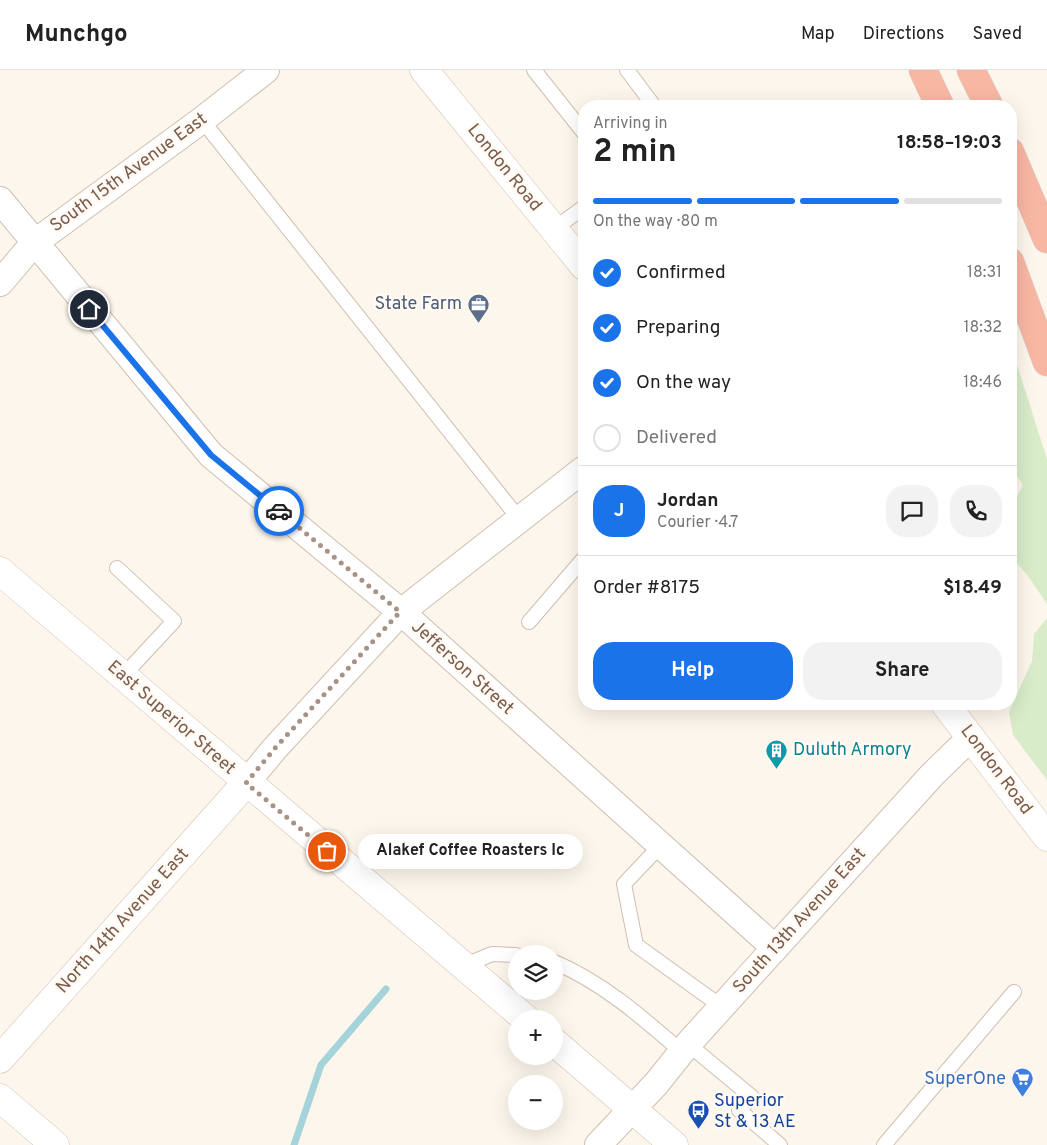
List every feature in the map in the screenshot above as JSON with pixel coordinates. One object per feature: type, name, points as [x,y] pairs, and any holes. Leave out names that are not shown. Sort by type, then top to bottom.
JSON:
[{"type":"highway","points":[[923,70],[937,100]]},
{"type":"highway","points":[[972,70],[986,100]]},
{"type":"highway","points":[[1017,168],[1047,239]]},
{"type":"highway","points":[[1017,281],[1047,362]]},
{"type":"street","name":"South 15th Avenue East","points":[[0,283],[34,243],[202,120],[266,70]]},
{"type":"street","name":"London Road","points":[[424,70],[578,259]]},
{"type":"street","name":"Jefferson Street","points":[[0,200],[211,455],[400,612],[775,948]]},
{"type":"street","points":[[246,783],[276,747],[400,612],[578,474]]},
{"type":"street","name":"East Superior Street","points":[[0,571],[246,783],[515,1010]]},
{"type":"street","name":"London Road","points":[[950,710],[1047,838]]},
{"type":"street","name":"South 13th Avenue East","points":[[598,1145],[631,1108],[656,1084],[722,1006],[932,775],[970,737]]},
{"type":"street","name":"North 14th Avenue East","points":[[0,1059],[246,783]]},
{"type":"street","points":[[563,1050],[674,1145]]},
{"type":"street","points":[[0,1098],[55,1145]]},
{"type":"lane","points":[[534,70],[578,125]]},
{"type":"lane","points":[[626,70],[649,100]]},
{"type":"lane","points":[[202,120],[520,520]]},
{"type":"lane","points":[[554,229],[578,211]]},
{"type":"lane","points":[[529,622],[578,565]]},
{"type":"lane","points":[[117,568],[174,621],[123,676]]},
{"type":"lane","points":[[660,846],[624,884],[636,945],[722,1006]]},
{"type":"lane","points":[[463,966],[492,954],[508,955]]},
{"type":"lane","points":[[563,966],[578,972],[752,1097],[740,1110],[780,1145]]},
{"type":"lane","points":[[884,1145],[1014,992]]},
{"type":"green space","points":[[1017,365],[1047,459],[1047,604],[1017,563],[1017,497],[1023,485],[1017,476]]},
{"type":"green space","points":[[1047,618],[1047,780],[1013,735],[1009,712],[1010,710],[1017,710],[1017,694],[1032,661],[1034,634]]},
{"type":"waterway","points":[[294,1145],[321,1065],[386,989]]},
{"type":"way so far","points":[[279,511],[400,612],[276,747],[246,783],[327,851]]},
{"type":"place","name":"State Farm","points":[[478,323]]},
{"type":"place","name":"Duluth Armory","points":[[777,769]]},
{"type":"place","name":"Alakef Coffee Roasters Ic","points":[[327,851]]},
{"type":"place","name":"SuperOne","points":[[1022,1098]]},
{"type":"place","name":"Superior St & 13 AE","points":[[698,1130]]},
{"type":"route","points":[[89,309],[211,455],[279,511]]}]
